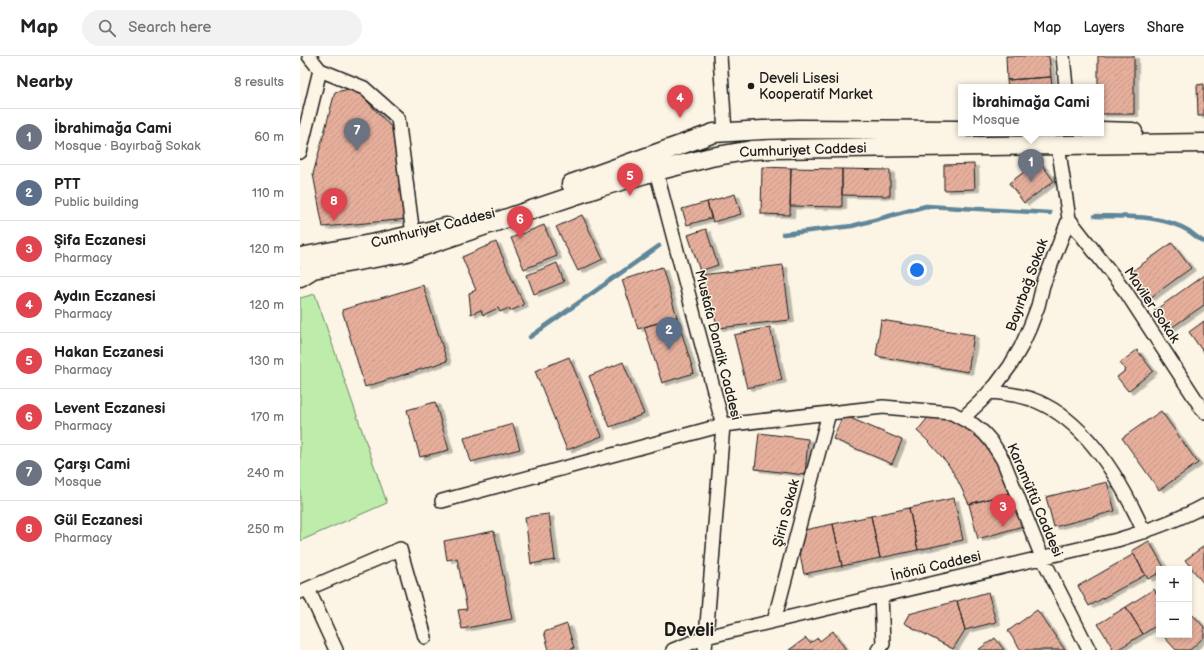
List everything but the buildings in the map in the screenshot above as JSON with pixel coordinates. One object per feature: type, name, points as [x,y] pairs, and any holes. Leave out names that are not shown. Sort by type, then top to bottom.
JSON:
[{"type":"main road","name":"Cumhuriyet Caddesi","points":[[303,253],[381,242],[462,223],[497,212],[714,133],[799,129],[958,130]]},
{"type":"main road","points":[[1104,132],[1204,132]]},
{"type":"main road","name":"Cumhuriyet Caddesi","points":[[300,277],[314,269],[403,253],[600,187],[656,171],[710,157],[752,150],[1204,144]]},
{"type":"street","points":[[309,56],[320,70],[364,88],[398,118],[413,235]]},
{"type":"street","points":[[720,56],[725,132]]},
{"type":"street","points":[[1063,56],[1066,84]]},
{"type":"street","points":[[300,152],[320,70]]},
{"type":"street","name":"Bayırbağ Sokak","points":[[963,418],[989,392],[1010,366],[1021,347],[1038,306],[1043,285],[1069,219],[1058,145]]},
{"type":"street","name":"Mustafa Dandik Caddesi","points":[[656,171],[723,425],[705,644]]},
{"type":"street","name":"Maviler Sokak","points":[[1069,219],[1126,292],[1204,412]]},
{"type":"street","points":[[989,392],[1018,396],[1032,400],[1052,409],[1070,422],[1087,439],[1114,474],[1144,532]]},
{"type":"street","name":"Karamüftü Caddesi","points":[[442,501],[723,425],[883,407],[952,413],[963,418],[984,433],[992,441],[1001,455],[1042,557],[1089,650]]},
{"type":"street","name":"Şirin Sokak","points":[[774,621],[829,413]]},
{"type":"street","name":"İnönü Caddesi","points":[[672,650],[705,644],[774,621],[1117,540],[1170,522],[1204,506]]},
{"type":"street","points":[[336,650],[304,591],[400,549],[425,637]]},
{"type":"street","points":[[881,595],[885,648]]},
{"type":"green space","points":[[315,294],[387,503],[300,541],[300,298]]},
{"type":"waterway","points":[[783,234],[852,226],[926,206],[1050,213]]},
{"type":"waterway","points":[[1095,216],[1155,219],[1189,231],[1204,242]]},
{"type":"waterway","points":[[530,337],[659,246]]},
{"type":"place","name":"Develi Lisesi Kooperatif Market","points":[[751,86]]},
{"type":"place","name":"Aydın Eczanesi","points":[[680,118]]},
{"type":"place","name":"Çarşı Cami","points":[[357,151]]},
{"type":"place","name":"İbrahimağa Cami","points":[[1031,182]]},
{"type":"place","name":"Hakan Eczanesi","points":[[630,196]]},
{"type":"place","name":"Gül Eczanesi","points":[[334,221]]},
{"type":"place","name":"Levent Eczanesi","points":[[520,239]]},
{"type":"place","name":"PTT","points":[[669,350]]},
{"type":"place","name":"Şifa Eczanesi","points":[[1003,527]]},
{"type":"district","name":"Develi","points":[[689,630]]}]
